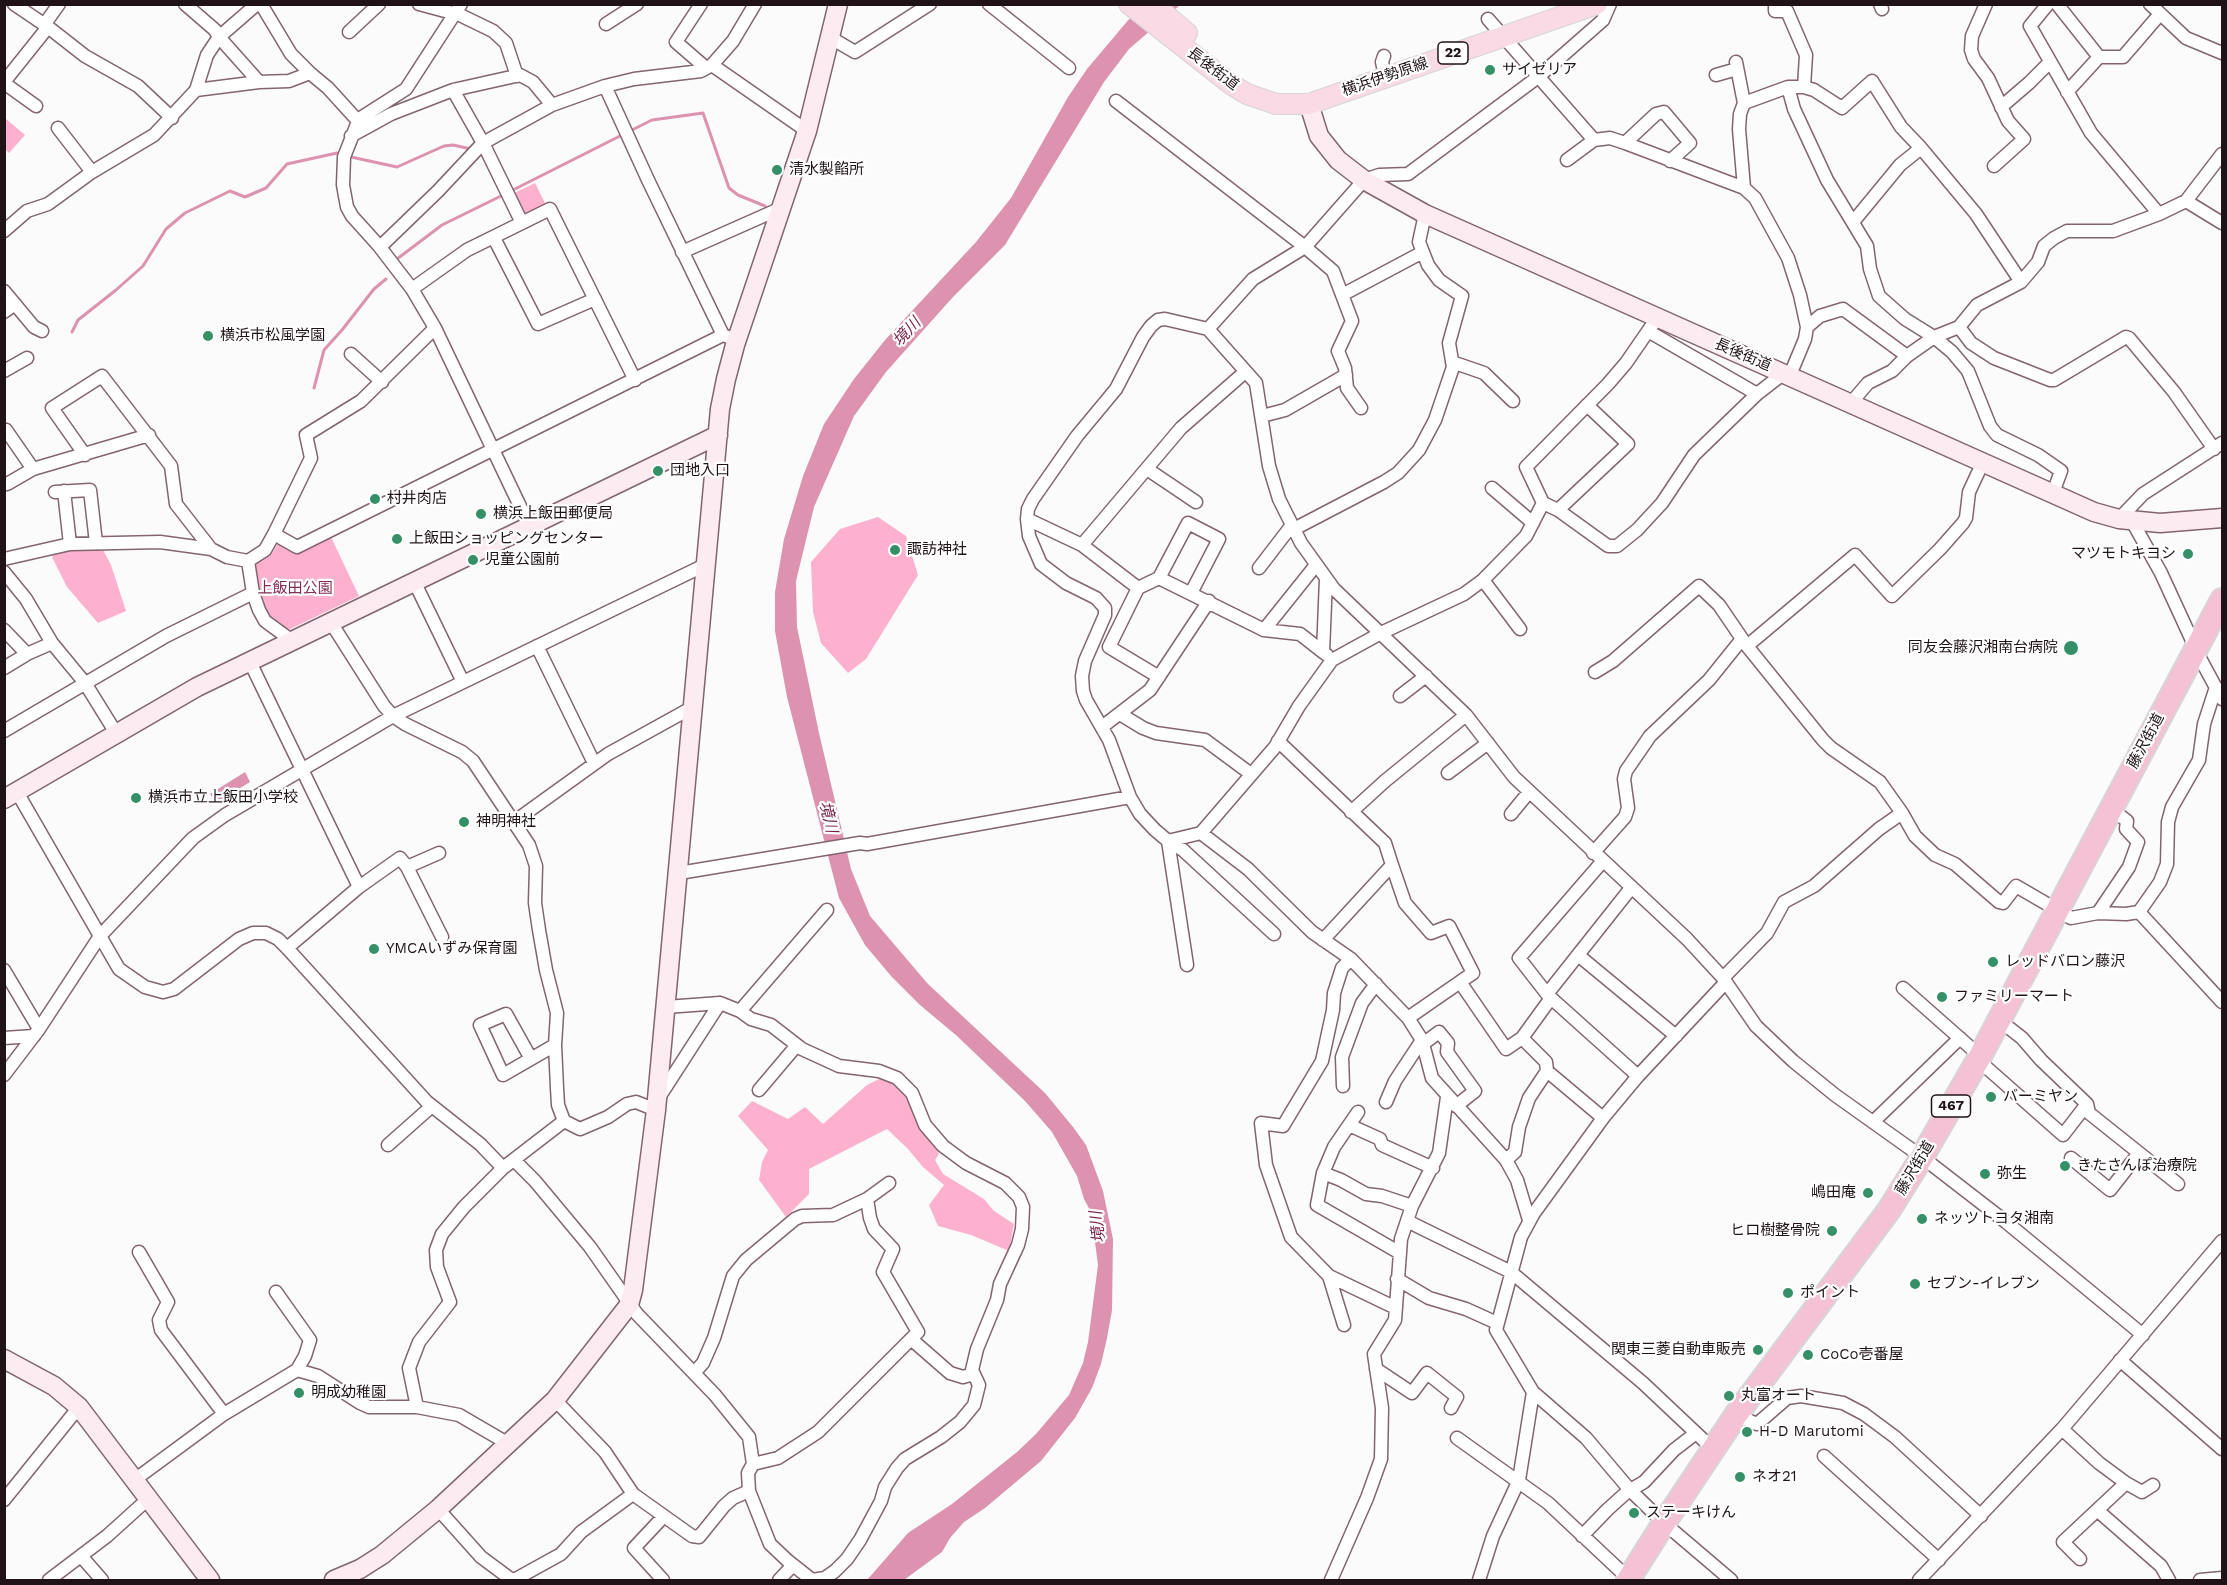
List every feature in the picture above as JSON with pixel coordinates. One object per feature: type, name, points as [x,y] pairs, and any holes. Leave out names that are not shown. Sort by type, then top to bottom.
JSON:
[{"type":"highway","name":"藤沢街道","points":[[1628,1580],[1736,1415],[1889,1210],[1922,1157],[1979,1058],[2110,808],[2223,600]]},
{"type":"main road","name":"長後街道","points":[[1129,4],[1175,32],[1246,83],[1277,97],[1309,104]]},
{"type":"main road","name":"長後街道","points":[[1153,4],[1175,32]]},
{"type":"main road","name":"横浜伊勢原線","points":[[1309,104],[1597,4]]},
{"type":"street","points":[[14,4],[86,56],[138,86],[172,118]]},
{"type":"street","points":[[36,106],[4,83],[46,26],[59,4]]},
{"type":"street","points":[[185,4],[215,30],[259,81]]},
{"type":"street","points":[[4,231],[27,211],[48,204],[92,172],[154,135],[196,90],[207,55],[219,37],[259,4],[291,54],[310,74],[328,88],[358,121]]},
{"type":"street","points":[[349,32],[379,4]]},
{"type":"street","points":[[419,4],[458,9],[500,36],[509,51],[517,75]]},
{"type":"street","points":[[606,24],[637,4]]},
{"type":"street","points":[[701,4],[676,42],[709,67],[807,130]]},
{"type":"street","points":[[380,247],[438,191],[483,143],[552,105],[605,86],[634,79],[701,71],[709,67],[733,41],[755,4]]},
{"type":"street","points":[[831,38],[855,52],[930,4]]},
{"type":"street","points":[[989,4],[1069,68]]},
{"type":"street","points":[[1208,329],[1253,279],[1305,247],[1364,180],[1379,175],[1408,174],[1538,77],[1603,20],[1610,4]]},
{"type":"street","points":[[1775,4],[1775,11],[1787,11],[1803,46],[1806,55],[1804,87]]},
{"type":"street","points":[[1986,4],[1972,36],[1971,50],[1988,78],[2008,122],[2024,138],[1994,166]]},
{"type":"street","points":[[2048,4],[2030,26],[2091,134],[2159,214]]},
{"type":"street","points":[[2057,4],[2099,57]]},
{"type":"street","points":[[2150,4],[2186,38],[2223,53]]},
{"type":"street","points":[[334,1581],[360,1569],[382,1555],[438,1509],[555,1400],[629,1305],[633,1290],[657,1105],[718,435],[730,338],[807,130],[831,38],[834,7]]},
{"type":"street","points":[[458,9],[406,89],[358,121],[351,136],[343,167],[344,196],[352,216],[380,247],[412,289],[435,328],[529,525]]},
{"type":"street","points":[[2067,92],[2099,57],[2123,57],[2160,14]]},
{"type":"street","points":[[1488,19],[1594,140]]},
{"type":"street","points":[[1384,56],[1382,62],[1385,76]]},
{"type":"street","points":[[2001,107],[2050,62]]},
{"type":"street","points":[[1716,75],[1737,66],[1744,103],[1740,114],[1739,129],[1744,188]]},
{"type":"street","points":[[196,90],[259,81],[289,81],[310,74]]},
{"type":"street","points":[[351,136],[391,114],[453,90],[517,75],[533,82],[552,105]]},
{"type":"street","points":[[1744,103],[1788,87],[1804,87],[1814,90],[1842,108],[1872,81],[1901,127],[1976,214],[2021,282]]},
{"type":"street","points":[[605,86],[682,252],[730,338]]},
{"type":"street","points":[[1788,87],[1794,109],[1827,180],[1867,246],[1870,269],[1879,296],[1905,319],[1934,337],[1952,352],[1968,371],[1990,426],[1997,435],[2038,455],[2061,471],[2053,493]]},
{"type":"street","points":[[453,90],[483,143],[522,223]]},
{"type":"street","points":[[1116,101],[1305,247],[1333,272],[1352,321],[1338,351],[1346,375],[1347,388],[1361,408]]},
{"type":"street","name":"長後街道","points":[[1309,104],[1319,136],[1327,148],[1338,160],[1364,180],[1425,214],[1652,324],[1787,374],[2094,512],[2126,520],[2160,523],[2223,518]]},
{"type":"street","points":[[1625,143],[1656,114],[1664,112],[1690,143],[1670,161]]},
{"type":"street","points":[[58,128],[92,172]]},
{"type":"street","points":[[1567,160],[1594,140],[1610,138],[1744,188],[1755,198],[1788,258],[1808,327],[1805,339],[1787,374],[1757,394],[1694,455],[1662,503],[1637,530],[1617,546],[1608,546],[1558,510],[1543,503],[1526,466],[1620,370],[1652,324],[1757,394]]},
{"type":"street","points":[[1853,222],[1900,165],[1921,148]]},
{"type":"street","points":[[1851,404],[1868,383],[1892,371],[1907,356],[1934,337],[1959,327],[1977,305],[2021,282],[2038,262],[2044,246],[2054,238],[2067,231],[2113,231],[2186,201],[2223,154]]},
{"type":"street","points":[[2186,201],[2223,223]]},
{"type":"street","points":[[412,289],[466,250],[550,209],[636,380]]},
{"type":"street","points":[[682,252],[779,209]]},
{"type":"street","points":[[1259,568],[1293,527],[1398,473],[1419,450],[1435,420],[1453,367],[1449,343],[1462,296],[1439,280],[1428,264],[1419,242],[1425,214]]},
{"type":"street","points":[[494,238],[538,324],[595,299]]},
{"type":"street","points":[[1342,295],[1423,252]]},
{"type":"street","points":[[4,291],[34,327],[42,331]]},
{"type":"street","points":[[4,312],[15,304]]},
{"type":"street","points":[[1808,327],[1820,316],[1843,309],[1907,356]]},
{"type":"street","points":[[1274,933],[1140,814],[1130,797],[1113,750],[1086,700],[1082,676],[1085,661],[1105,615],[1105,608],[1096,598],[1066,583],[1041,564],[1029,536],[1028,509],[1033,499],[1077,436],[1116,389],[1143,337],[1158,320],[1165,319],[1208,329],[1256,383],[1269,466],[1279,499],[1316,565],[1326,579],[1466,715],[1514,777],[1602,862],[1687,939],[1724,980],[1756,1026],[1801,1068],[2006,1222],[2143,1335]]},
{"type":"street","points":[[1959,327],[1971,342],[1994,358],[2029,374],[2050,380],[2054,380],[2126,337],[2129,338],[2218,446],[2143,494],[2126,520],[2161,573],[2196,647],[2217,682],[2223,699]]},
{"type":"street","points":[[4,559],[70,544],[160,542],[211,549],[227,557],[248,561],[265,550],[311,458],[306,435],[348,411],[382,382],[435,328]]},
{"type":"street","points":[[274,534],[297,547],[636,380],[730,338]]},
{"type":"street","points":[[351,354],[382,382]]},
{"type":"street","points":[[4,371],[27,358]]},
{"type":"street","points":[[1452,362],[1484,373],[1512,401]]},
{"type":"street","points":[[1082,545],[1181,428],[1245,372]]},
{"type":"street","points":[[1262,416],[1285,410],[1346,375]]},
{"type":"street","points":[[85,455],[52,408],[102,376],[171,466],[176,504],[211,549]]},
{"type":"street","points":[[1558,510],[1628,444],[1587,405]]},
{"type":"street","points":[[6,430],[33,469]]},
{"type":"street","points":[[7,484],[33,469],[149,435]]},
{"type":"street","points":[[666,1007],[720,1004],[740,1011],[751,1019],[771,1025],[796,1045],[839,1066],[879,1071],[897,1078],[912,1093],[925,1125],[943,1146],[966,1163],[1005,1183],[1019,1197],[1023,1207],[1022,1229],[1018,1245],[1000,1284],[997,1300],[977,1349],[973,1374],[979,1385],[974,1405],[960,1422],[941,1437],[905,1459],[897,1468],[885,1486],[860,1540],[841,1566],[819,1580],[812,1580],[770,1544],[749,1491],[748,1473],[753,1464],[749,1437],[715,1395],[629,1305],[590,1247],[535,1181],[480,1144],[432,1106],[278,939],[266,933],[253,933],[239,939],[174,989],[163,992],[145,987],[119,969],[11,796],[197,687],[249,660],[718,435]]},
{"type":"street","points":[[1593,853],[1625,817],[1628,808],[1624,779],[1626,771],[1650,736],[1745,643],[1855,555],[1892,596],[1963,523],[1966,518],[1969,492],[1983,462]]},
{"type":"street","points":[[1147,469],[1196,502]]},
{"type":"street","points":[[1492,488],[1533,523]]},
{"type":"street","points":[[70,544],[60,492],[90,490],[96,543]]},
{"type":"street","points":[[1328,656],[1464,594],[1483,580],[1517,547],[1543,503]]},
{"type":"street","points":[[1027,519],[1082,545],[1138,588]]},
{"type":"street","points":[[1159,677],[1109,647],[1138,588],[1159,578],[1188,523],[1220,539],[1191,593]]},
{"type":"street","points":[[248,561],[253,593],[259,610],[265,621],[291,640]]},
{"type":"street","points":[[4,1075],[36,1032],[100,936],[193,838],[225,815],[393,716],[707,564]]},
{"type":"street","points":[[1264,630],[1316,565]]},
{"type":"street","points":[[4,572],[27,599],[52,643],[85,683],[116,734]]},
{"type":"street","points":[[1159,578],[1264,630],[1300,634],[1328,656]]},
{"type":"street","points":[[1168,841],[1200,833],[1278,741],[1328,656],[1326,579]]},
{"type":"street","points":[[1483,580],[1520,629]]},
{"type":"street","points":[[414,581],[463,682]]},
{"type":"street","points":[[1595,672],[1612,661],[1699,586],[1719,605],[1745,643],[1823,740],[1880,782],[1902,813],[1914,836],[1935,855],[1955,864],[1999,902],[2003,903],[2016,886],[2071,918],[2098,913],[2126,915],[2139,912],[2160,882],[2167,864],[2168,822],[2172,807],[2199,760],[2204,724],[2217,682]]},
{"type":"street","points":[[4,731],[166,636],[253,593]]},
{"type":"street","points":[[1102,728],[1150,690],[1209,601]]},
{"type":"street","points":[[330,621],[384,706],[393,716],[462,752],[473,761],[529,845],[536,866],[535,903],[546,970],[557,1013],[555,1045],[558,1105],[564,1122],[580,1129],[608,1117],[627,1104],[636,1102],[657,1105]]},
{"type":"street","points":[[4,630],[27,654]]},
{"type":"street","points":[[4,668],[52,643]]},
{"type":"street","points":[[537,646],[594,763]]},
{"type":"street","points":[[249,660],[359,887]]},
{"type":"street","points":[[1400,696],[1426,676]]},
{"type":"street","points":[[515,821],[594,763],[693,707]]},
{"type":"street","points":[[1120,714],[1156,733],[1205,740],[1251,774]]},
{"type":"street","points":[[1351,812],[1466,715]]},
{"type":"street","points":[[1278,741],[1385,843],[1405,903],[1431,933],[1449,927],[1473,973],[1408,1018]]},
{"type":"street","points":[[1448,773],[1488,743]]},
{"type":"street","points":[[1511,814],[1529,792]]},
{"type":"street","points":[[679,873],[860,843],[867,844],[1130,797]]},
{"type":"street","points":[[2098,913],[2129,867],[2138,842],[2127,829],[2127,821],[2110,808]]},
{"type":"street","points":[[1731,1581],[1664,1523],[1630,1490],[1586,1438],[1533,1392],[1496,1330],[1497,1323],[1521,1237],[1529,1220],[1603,1118],[1767,933],[1784,902],[1814,886],[1879,829],[1902,813]]},
{"type":"street","points":[[1200,833],[1248,869],[1312,932],[1351,958],[1408,1018],[1422,1042],[1432,1078],[1451,1102],[1506,1160],[1517,1180],[1529,1220]]},
{"type":"street","points":[[1168,841],[1187,965]]},
{"type":"street","points":[[407,867],[439,853]]},
{"type":"street","points":[[287,948],[359,887],[400,858],[407,867],[442,938]]},
{"type":"street","points":[[1602,862],[1519,958],[1549,996],[1638,1076]]},
{"type":"street","points":[[1323,940],[1392,865]]},
{"type":"street","points":[[1460,982],[1506,1049],[1522,1038],[1578,956],[1631,888]]},
{"type":"street","points":[[740,1011],[827,910]]},
{"type":"street","points":[[2139,912],[2223,1002]]},
{"type":"street","points":[[1578,956],[1676,1036]]},
{"type":"street","points":[[1351,958],[1342,968],[1334,993],[1333,1010],[1322,1061],[1283,1126],[1261,1123],[1266,1165],[1291,1237],[1329,1276],[1396,1308]]},
{"type":"street","points":[[4,970],[36,1032]]},
{"type":"street","points":[[1343,1086],[1342,1057],[1362,1003],[1376,984]]},
{"type":"street","points":[[1903,988],[1960,1038],[2062,1135],[2087,1104]]},
{"type":"street","points":[[657,1105],[720,1004]]},
{"type":"street","points":[[530,1057],[506,1014],[480,1025],[503,1075],[530,1057],[555,1045]]},
{"type":"street","points":[[1999,1020],[2022,1038],[2041,1060],[2087,1104],[2088,1113],[2178,1184]]},
{"type":"street","points":[[4,1038],[36,1032]]},
{"type":"street","points":[[1386,1102],[1395,1081],[1422,1042],[1439,1032],[1448,1043],[1447,1052],[1475,1091],[1451,1102]]},
{"type":"street","points":[[1506,1160],[1515,1152],[1519,1127],[1529,1098],[1547,1071],[1546,1062],[1522,1038]]},
{"type":"street","points":[[1873,1122],[1960,1038]]},
{"type":"street","points":[[759,1090],[796,1045]]},
{"type":"street","points":[[1547,1071],[1603,1118]]},
{"type":"street","points":[[1331,1581],[1367,1498],[1381,1459],[1382,1408],[1374,1354],[1395,1320],[1401,1239],[1412,1206],[1439,1154],[1451,1102]]},
{"type":"street","points":[[388,1145],[432,1106]]},
{"type":"street","points":[[1358,1112],[1334,1147],[1323,1173],[1317,1205],[1400,1253]]},
{"type":"street","points":[[417,1407],[409,1368],[419,1342],[450,1302],[437,1267],[436,1250],[439,1239],[447,1225],[508,1164],[564,1122]]},
{"type":"street","points":[[1349,1125],[1380,1139],[1382,1145],[1433,1168]]},
{"type":"street","points":[[2071,1158],[2110,1190],[2139,1153]]},
{"type":"street","points":[[1323,1173],[1366,1194],[1382,1196],[1412,1206]]},
{"type":"street","points":[[694,1373],[708,1354],[733,1276],[746,1260],[795,1219],[802,1216],[833,1215],[867,1199],[889,1183]]},
{"type":"street","points":[[753,1464],[778,1458],[806,1442],[918,1332],[883,1272],[893,1250],[874,1229],[867,1199]]},
{"type":"street","points":[[1407,1221],[1511,1272],[1643,1383],[1713,1449]]},
{"type":"street","points":[[1919,1581],[2062,1429],[2223,1241]]},
{"type":"street","points":[[139,1252],[168,1302],[159,1320],[161,1330],[224,1414]]},
{"type":"street","points":[[1329,1276],[1344,1325]]},
{"type":"street","points":[[1397,1279],[1429,1298],[1466,1309],[1497,1323]]},
{"type":"street","points":[[133,1480],[224,1414],[297,1370],[310,1340],[276,1292]]},
{"type":"street","points":[[911,1339],[950,1373],[963,1377],[973,1374]]},
{"type":"street","points":[[4,1359],[54,1386],[79,1407],[210,1581]]},
{"type":"street","points":[[2120,1360],[2223,1449]]},
{"type":"street","points":[[1376,1369],[1412,1393],[1427,1373],[1457,1397],[1451,1408]]},
{"type":"street","points":[[297,1370],[318,1376],[360,1404],[369,1407],[417,1407],[459,1415],[507,1443]]},
{"type":"street","points":[[1479,1581],[1493,1536],[1519,1480],[1533,1392]]},
{"type":"street","points":[[1736,1415],[1757,1424],[1787,1398],[1801,1396],[1843,1403],[1864,1414],[1895,1437],[1981,1516]]},
{"type":"street","points":[[555,1400],[605,1452],[633,1494],[692,1536],[699,1537],[724,1506],[733,1498],[749,1491]]},
{"type":"street","points":[[4,1500],[79,1407]]},
{"type":"street","points":[[2062,1429],[2126,1484],[2142,1492],[2152,1485]]},
{"type":"street","points":[[1582,1536],[1607,1510],[1630,1490],[1644,1482],[1674,1450],[1696,1432]]},
{"type":"street","points":[[1457,1438],[1519,1480],[1548,1503],[1628,1580]]},
{"type":"street","points":[[1824,1456],[1939,1560]]},
{"type":"street","points":[[2080,1559],[2063,1542],[2126,1484]]},
{"type":"street","points":[[438,1509],[481,1557],[513,1581],[561,1554],[581,1532],[633,1494]]},
{"type":"street","points":[[49,1581],[148,1499]]},
{"type":"street","points":[[2097,1510],[2161,1566],[2169,1581]]},
{"type":"street","points":[[663,1581],[634,1548],[664,1516]]},
{"type":"street","points":[[81,1556],[102,1581]]},
{"type":"street","points":[[779,1581],[793,1565]]},
{"type":"street","points":[[1929,1570],[1938,1581]]},
{"type":"street","points":[[2200,1581],[2223,1578]]},
{"type":"green space","points":[[5,118],[25,135],[9,153],[5,149]]},
{"type":"green space","points":[[535,183],[546,205],[522,214],[512,194]]},
{"type":"green space","points":[[878,517],[906,536],[918,575],[866,659],[848,673],[821,643],[813,612],[811,562],[840,529]]},
{"type":"green space","name":"上飯田公園","points":[[331,537],[359,596],[284,632],[269,619],[259,598],[253,565],[272,553],[279,542],[298,553]]},
{"type":"green space","points":[[102,548],[111,565],[126,611],[98,623],[67,587],[52,557],[58,550]]},
{"type":"green space","points":[[881,1078],[897,1084],[914,1106],[939,1154],[935,1160],[943,1174],[984,1199],[994,1211],[1014,1224],[1009,1251],[971,1235],[938,1226],[929,1205],[944,1185],[923,1167],[887,1129],[809,1169],[809,1194],[786,1217],[759,1180],[762,1162],[768,1150],[738,1116],[752,1101],[788,1119],[805,1107],[823,1124],[867,1085]]},
{"type":"water","name":"境川","points":[[1141,5],[1180,5],[1129,49],[1104,82],[1005,245],[953,297],[886,372],[854,416],[814,507],[796,581],[797,627],[819,733],[851,869],[870,916],[928,984],[1045,1093],[1073,1127],[1086,1145],[1103,1191],[1113,1239],[1112,1310],[1107,1338],[1092,1388],[1075,1418],[1041,1461],[985,1508],[964,1522],[950,1538],[942,1552],[904,1580],[867,1580],[908,1533],[952,1504],[1017,1452],[1036,1434],[1069,1395],[1083,1363],[1088,1342],[1098,1265],[1091,1212],[1084,1199],[1077,1176],[1052,1132],[1025,1101],[891,976],[865,945],[839,898],[787,697],[775,631],[775,592],[784,539],[803,476],[824,424],[854,379],[885,340],[976,242],[1011,198],[1068,97],[1087,69]]},
{"type":"water","points":[[245,772],[250,782],[216,803],[210,794]]},
{"type":"waterway","points":[[630,131],[652,120],[703,113],[729,188],[738,195],[765,206]]},
{"type":"waterway","points":[[509,192],[624,134]]},
{"type":"waterway","points":[[351,157],[397,167],[444,146],[453,145],[471,149]]},
{"type":"waterway","points":[[72,332],[78,320],[143,266],[166,229],[185,213],[230,191],[245,197],[266,188],[287,164],[337,153]]},
{"type":"waterway","points":[[397,259],[442,225],[503,195]]},
{"type":"waterway","points":[[314,388],[324,350],[374,289],[386,279]]},
{"type":"place","name":"サイゼリア","points":[[1490,70]]},
{"type":"place","name":"清水製餡所","points":[[777,170]]},
{"type":"place","name":"横浜市松風学園","points":[[208,336]]},
{"type":"place","name":"団地入口","points":[[658,471]]},
{"type":"place","name":"村井肉店","points":[[375,499]]},
{"type":"place","name":"横浜上飯田郵便局","points":[[481,514]]},
{"type":"place","name":"上飯田ショッピングセンター","points":[[397,539]]},
{"type":"place","name":"諏訪神社","points":[[895,550]]},
{"type":"place","name":"マツモトキヨシ","points":[[2188,554]]},
{"type":"place","name":"児童公園前","points":[[473,560]]},
{"type":"place","name":"同友会藤沢湘南台病院","points":[[2071,648]]},
{"type":"place","name":"横浜市立上飯田小学校","points":[[136,798]]},
{"type":"place","name":"神明神社","points":[[464,822]]},
{"type":"place","name":"YMCAいずみ保育園","points":[[374,949]]},
{"type":"place","name":"レッドバロン藤沢","points":[[1993,962]]},
{"type":"place","name":"ファミリーマート","points":[[1942,997]]},
{"type":"place","name":"バーミヤン","points":[[1991,1097]]},
{"type":"place","name":"きたさんぽ治療院","points":[[2065,1166]]},
{"type":"place","name":"弥生","points":[[1985,1174]]},
{"type":"place","name":"嶋田庵","points":[[1868,1193]]},
{"type":"place","name":"ネッツトヨタ湘南","points":[[1922,1219]]},
{"type":"place","name":"ヒロ樹整骨院","points":[[1832,1231]]},
{"type":"place","name":"セブン-イレブン","points":[[1915,1284]]},
{"type":"place","name":"ポイント","points":[[1788,1293]]},
{"type":"place","name":"関東三菱自動車販売","points":[[1758,1350]]},
{"type":"place","name":"CoCo壱番屋","points":[[1808,1355]]},
{"type":"place","name":"明成幼稚園","points":[[299,1393]]},
{"type":"place","name":"丸富オート","points":[[1729,1396]]},
{"type":"place","name":"H-D Marutomi","points":[[1747,1432]]},
{"type":"place","name":"ネオ21","points":[[1740,1477]]},
{"type":"place","name":"ステーキけん","points":[[1634,1513]]}]
